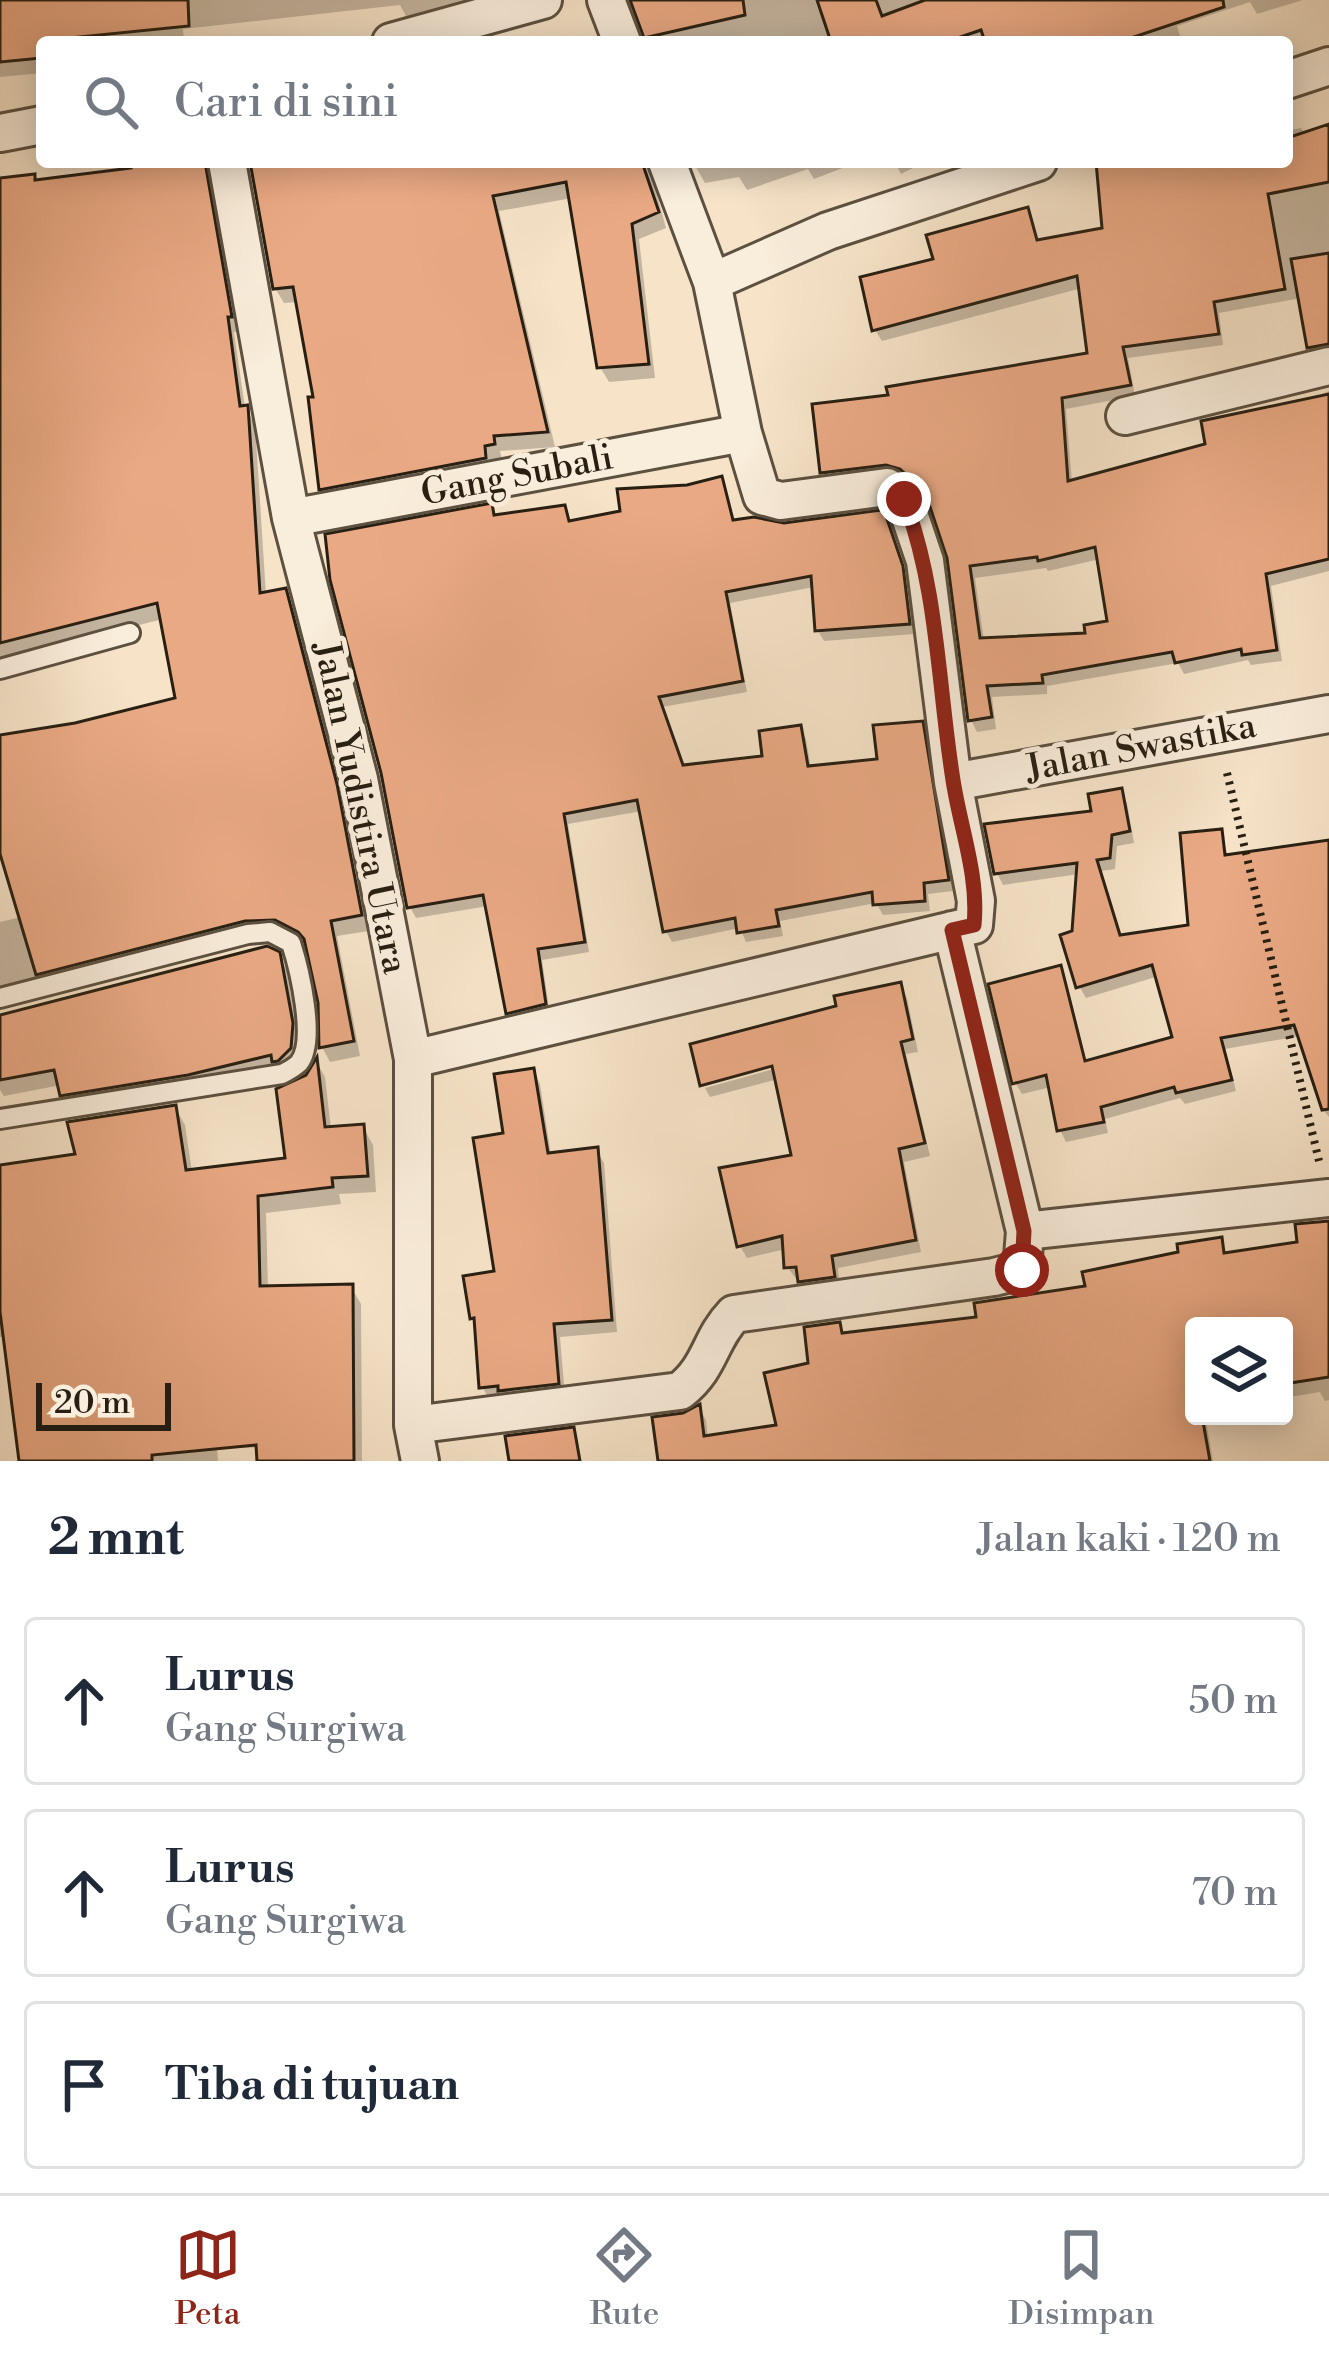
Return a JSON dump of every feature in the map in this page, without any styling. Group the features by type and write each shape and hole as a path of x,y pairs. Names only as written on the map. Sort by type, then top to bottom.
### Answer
{"street":[{"path":"414,36 543,0"},
{"path":"606,0 620,36"},
{"path":"1293,78 1329,67"},
{"path":"0,134 36,126"},
{"name":"Jalan Yudistira Utara","path":"228,168 291,518 359,778 413,1059 416,1443"},
{"path":"416,1443 680,1391 706,1365 718,1330 734,1314 1022,1270 1024,1231 963,928 976,901 953,782 925,561 904,499 887,487 781,501 762,496 742,433 712,282 669,168"},
{"path":"712,282 828,231 1020,168"},
{"path":"1125,416 1329,366"},
{"name":"Gang Subali","path":"291,518 742,433"},
{"name":"Jalan Swastika","path":"953,782 1329,714"},
{"path":"413,1059 963,928"},
{"path":"1024,1231 1328,1198"}],"lane":[{"path":"0,669 130,633"},
{"path":"0,998 270,932 291,943 302,976 306,1050 298,1065 282,1075 0,1119"}],"path":[{"path":"1218,736 1328,1198"}],"building":[{"path":"0,0 188,0 189,26 36,36 36,59 0,62"},
{"path":"630,0 743,0 745,15 643,36"},
{"path":"817,0 876,0 882,16 925,0 1223,0 1224,7 1137,36 983,36 981,30 964,36 829,36"},
{"path":"1329,124 1329,182 1268,194 1285,289 1214,302 1219,334 1123,347 1131,385 1062,398 1068,481 1205,444 1201,421 1329,394 1329,559 1266,574 1277,650 1242,655 1241,649 1175,663 1172,652 1042,675 1043,683 987,686 992,717 968,721 947,558 925,492 900,469 886,465 820,473 812,404 888,395 886,387 1087,353 1077,276 872,331 860,277 933,259 926,235 1028,207 1037,240 1102,228 1097,168 1293,168 1293,136","holes":["1095,547 1107,621 1084,625 1085,633 980,638 970,566 1037,557 1038,561"]},
{"path":"131,168 206,168 232,317 228,317 240,406 248,405 260,593 286,588 337,784 362,915 331,921 354,1041 319,1048 318,1003 304,939 275,920 245,921 36,975 0,854 0,735 75,723 175,698 157,603 0,643 0,178 35,174 35,180"},
{"path":"251,168 644,168 659,212 632,224 649,364 597,368 566,182 493,196 548,432 494,436 495,444 485,446 486,458 319,490 308,397 313,397 293,287 273,289"},
{"path":"1329,253 1329,344 1307,348 1291,259"},
{"path":"722,476 733,520 754,517 784,523 885,513 903,566 910,624 815,631 811,576 726,592 743,681 659,697 683,765 762,756 759,731 801,725 808,766 877,759 873,725 923,721 949,880 924,883 925,901 873,905 872,892 776,910 779,926 737,933 735,918 663,932 637,800 564,814 585,942 538,949 546,1004 506,1014 483,895 407,908 381,773 330,580 325,534 492,503 494,515 565,505 569,521 620,511 617,489 687,485"},
{"path":"1122,788 1130,831 1112,835 1110,858 1097,860 1120,935 1188,925 1180,833 1222,829 1225,855 1329,840 1329,1109 1322,1110 1294,1025 1221,1038 1232,1080 1176,1093 1174,1087 1101,1107 1104,1122 1057,1131 1046,1075 1012,1084 988,984 1061,965 1085,1061 1172,1037 1152,965 1076,988 1060,935 1072,931 1077,863 994,874 984,824 1091,811 1088,794"},
{"path":"267,946 280,952 293,1023 291,1048 278,1061 272,1062 271,1055 188,1075 60,1096 54,1070 0,1080 0,1015"},
{"path":"901,982 913,1039 901,1042 925,1143 899,1149 916,1240 832,1256 835,1277 798,1282 796,1267 784,1268 782,1236 737,1247 719,1168 791,1155 772,1066 700,1086 690,1044 836,1006 834,996"},
{"path":"317,1057 325,1127 364,1124 368,1176 332,1178 333,1187 258,1196 260,1286 353,1284 354,1461 257,1461 256,1445 152,1455 152,1461 19,1461 0,1312 0,1165 75,1154 67,1122 176,1105 186,1170 285,1158 276,1089 306,1075"},
{"path":"534,1068 548,1153 598,1147 612,1320 554,1324 559,1384 498,1391 498,1386 479,1388 474,1318 470,1319 463,1276 494,1271 473,1138 503,1133 494,1074"},
{"path":"1329,1221 1329,1377 1293,1383 1293,1317 1185,1317 1185,1425 1204,1425 1210,1461 658,1461 652,1417 683,1413 700,1404 704,1436 776,1425 764,1373 808,1363 804,1327 840,1322 842,1333 976,1317 974,1303 1085,1286 1082,1272 1178,1252 1177,1244 1222,1237 1224,1253 1297,1242 1295,1224"},
{"path":"574,1427 580,1461 509,1461 505,1436"}],"route":[{"path":"904,499 925,561 953,782 976,901 974,925 952,930 1024,1231 1022,1270"}]}
